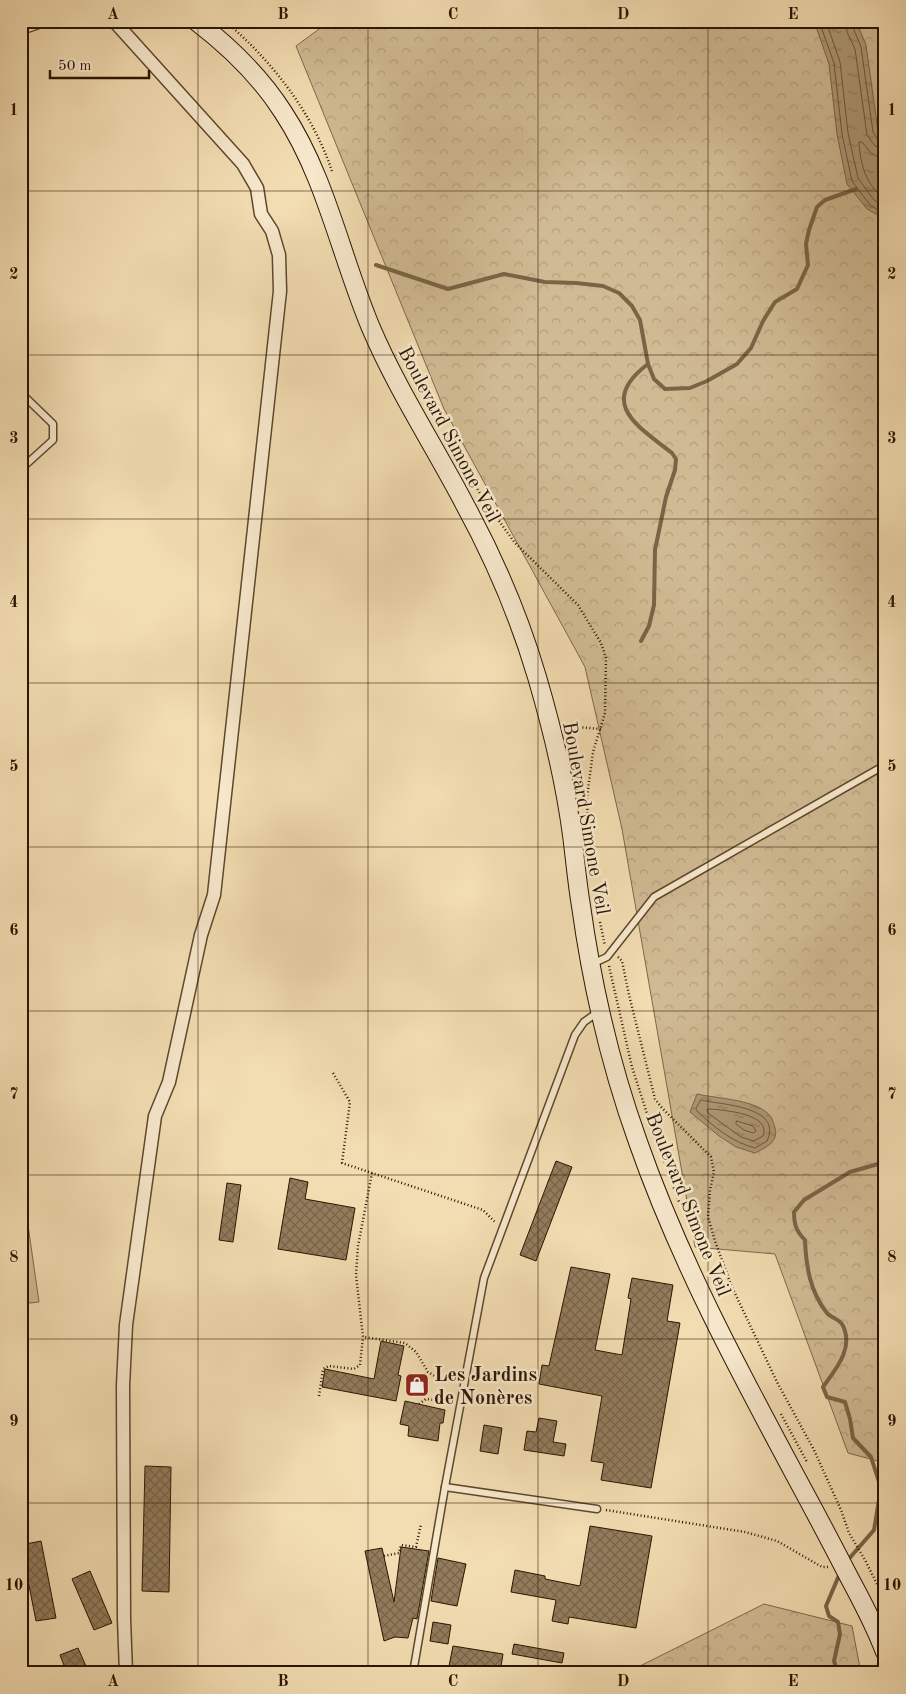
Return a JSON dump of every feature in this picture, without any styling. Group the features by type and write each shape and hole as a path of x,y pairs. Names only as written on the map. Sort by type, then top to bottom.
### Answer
{"main road":[{"name":"Boulevard Simone Veil","path":"196,21 237,56 258,78 284,112 317,178 357,294 394,380 465,504 490,552 512,604 550,724 572,831 580,905 590,964 617,1076 637,1140 685,1261 722,1338 877,1630 885,1652"}],"street":[{"path":"21,28 41,21"},
{"path":"114,21 243,164 257,188 261,214 272,231 279,255 280,290 214,895 201,934 169,1082 155,1116 126,1324 123,1395 126,1673"}],"lane":[{"path":"21,393 53,424 53,440 21,469"},
{"path":"590,964 607,957 654,897 885,765"},
{"path":"413,1673 460,1403 484,1278 575,1035 584,1022 600,1011"},
{"path":"445,1487 597,1509"}],"path":[{"path":"550,724 601,729"},
{"path":"607,957 615,955 622,961 655,1098 662,1108 711,1157 714,1172 710,1190 708,1217 731,1285 777,1382 814,1450 849,1533 885,1600"},
{"path":"333,1073 350,1102 342,1163 483,1210 495,1220 500,1236"},
{"path":"319,1396 323,1369 329,1366 354,1369 360,1364 363,1337 356,1275 358,1246 372,1173"},
{"path":"363,1337 405,1343 416,1352 428,1372 438,1378 464,1384"},
{"path":"419,1404 426,1399 460,1403"},
{"path":"597,1509 746,1532 777,1541 822,1567 841,1561"},
{"path":"384,1556 399,1553 401,1545 416,1547 421,1524"}],"green space":[{"path":"330,21 885,21 885,1463 848,1453 775,1254 695,1247 622,829 585,667 444,409 296,46"},
{"path":"21,1176 39,1302 21,1304"},
{"path":"764,1604 852,1626 861,1673 626,1673"}],"water":[{"path":"814,21 856,21 866,45 878,131 885,142 885,219 867,209 847,184 837,134 829,64"},
{"path":"697,1094 747,1103 765,1111 771,1117 775,1128 776,1133 773,1141 767,1147 755,1153 736,1147 719,1136 690,1112"}],"building":[{"path":"556,1161 572,1167 536,1261 520,1255"},
{"path":"290,1178 308,1182 305,1199 355,1208 346,1260 278,1249"},
{"path":"227,1183 241,1185 233,1242 219,1240"},
{"path":"571,1267 610,1274 595,1350 622,1355 631,1299 628,1298 632,1278 673,1285 667,1321 680,1323 651,1488 601,1480 604,1463 591,1461 602,1396 539,1384 542,1365 549,1366"},
{"path":"381,1341 404,1346 398,1375 401,1376 396,1401 322,1387 325,1369 374,1379"},
{"path":"405,1401 445,1410 443,1423 440,1423 438,1441 408,1436 409,1426 400,1424"},
{"path":"539,1418 557,1421 553,1442 566,1444 564,1456 524,1450 527,1431 536,1432"},
{"path":"484,1425 502,1428 498,1454 480,1451"},
{"path":"145,1466 171,1467 169,1592 142,1591"},
{"path":"590,1526 652,1536 636,1628 569,1617 568,1624 552,1621 556,1600 511,1592 515,1570 545,1576 545,1579 580,1586"},
{"path":"41,1541 56,1618 36,1621 21,1545"},
{"path":"401,1547 429,1551 417,1619 413,1618 408,1638 395,1637 384,1641 365,1551 382,1548 394,1602"},
{"path":"438,1558 466,1564 457,1606 431,1601"},
{"path":"90,1571 112,1623 94,1630 72,1579"},
{"path":"433,1622 451,1625 448,1644 430,1641"},
{"path":"514,1644 564,1653 562,1663 512,1654"},
{"path":"453,1646 503,1654 500,1673 459,1673 448,1671"},
{"path":"78,1648 89,1673 67,1673 60,1655"}],"waterway":[{"path":"376,265 448,289 504,274 545,282 603,286 619,293 632,306 640,320 648,364 654,379 665,389 690,388 737,364 751,348 763,321 775,302 797,289 808,265 806,244 817,207 825,200 856,189"},
{"path":"641,641 649,626 654,605 655,550 676,459 672,453 636,424 628,413 624,402 625,391 633,378 648,364"},
{"path":"847,1561 874,1530 881,1488 871,1457 853,1438 845,1402 827,1397 823,1387 842,1357 845,1349 845,1333 841,1322 830,1316 821,1305 813,1288 806,1259 805,1240 799,1234 796,1227 794,1212 804,1200 850,1172 885,1162"},
{"path":"838,1673 834,1661 840,1634 838,1622 829,1616 826,1606 840,1573"}],"place":[{"name":"Les Jardins de Nonères","path":"417,1385"}]}
